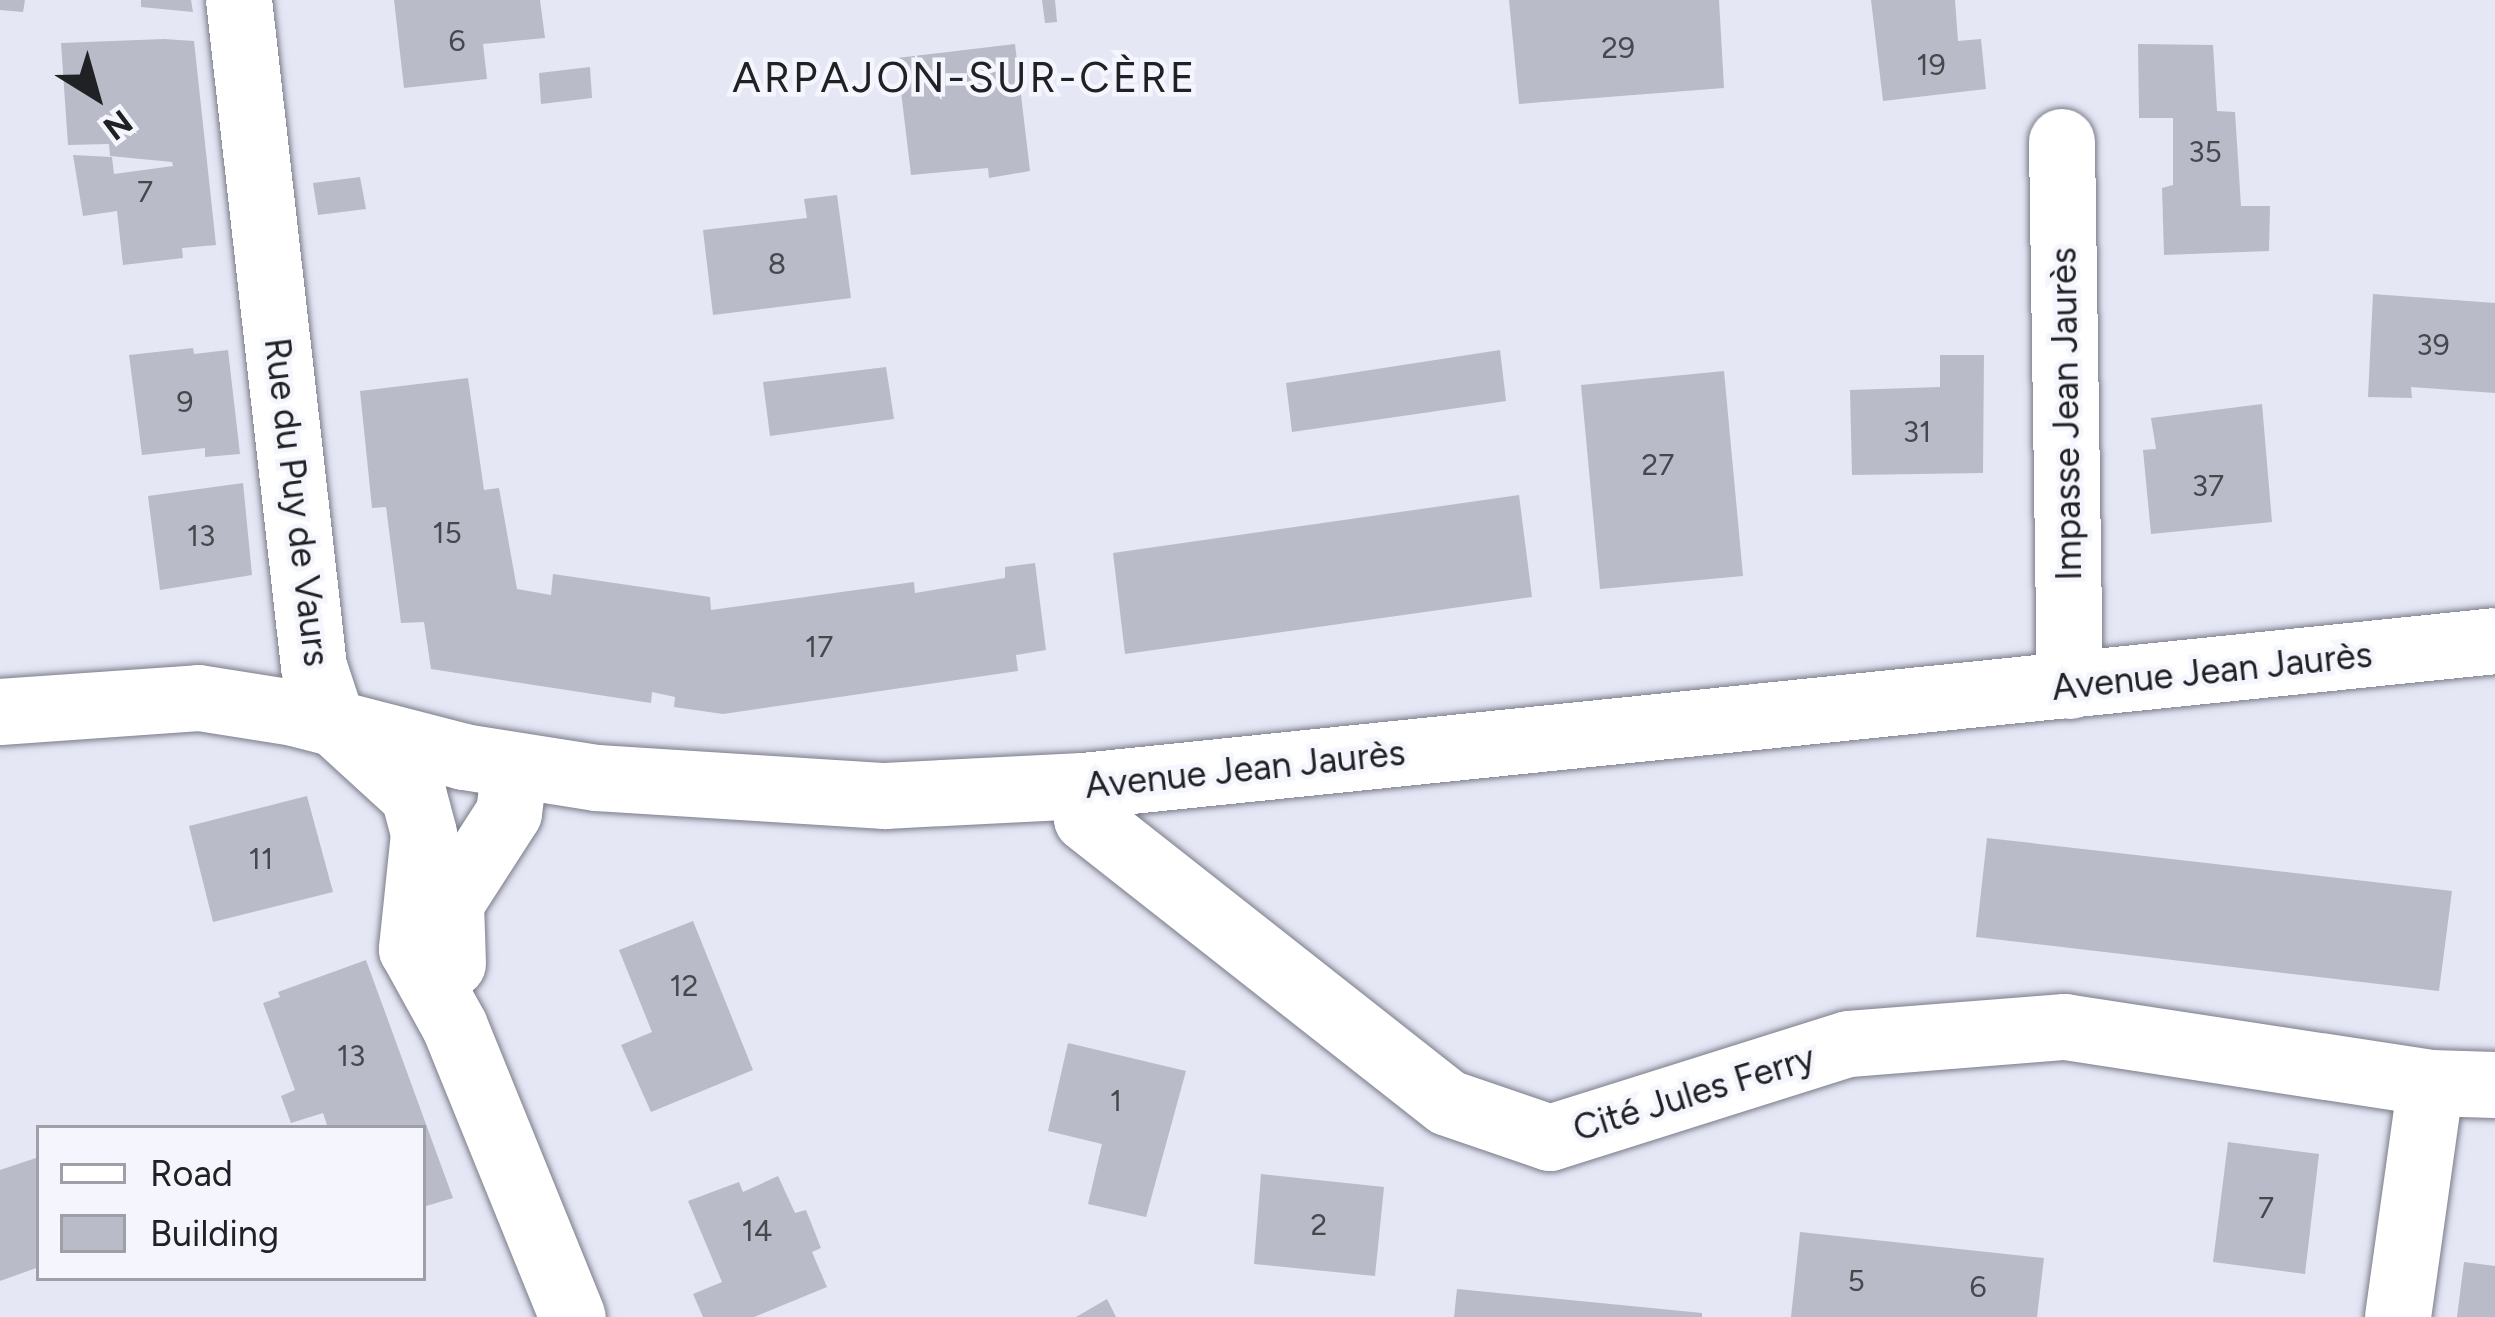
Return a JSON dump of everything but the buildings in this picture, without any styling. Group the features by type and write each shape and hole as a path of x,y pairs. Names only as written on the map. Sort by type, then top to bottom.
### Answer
{"street":[{"name":"Rue du Puy de Vaurs","path":"239,0 314,667 332,721 414,796 424,834 412,949 455,1027 573,1317"},
{"name":"Impasse Jean Jaurès","path":"2062,142 2070,686"},
{"name":"Avenue Jean Jaurès","path":"0,712 199,698 332,721 515,766 710,788 885,796 1083,786 2495,641"},
{"name":"Rue du Puy de Vaurs","path":"455,1027 451,903 509,813 515,766"},
{"name":"Cité Jules Ferry","path":"1083,786 1088,819 1448,1103 1550,1138 1849,1044 2065,1027 2463,1084 2398,1317"}],"district":[{"name":"ARPAJON-SUR-CÈRE","path":"965,78"}]}
